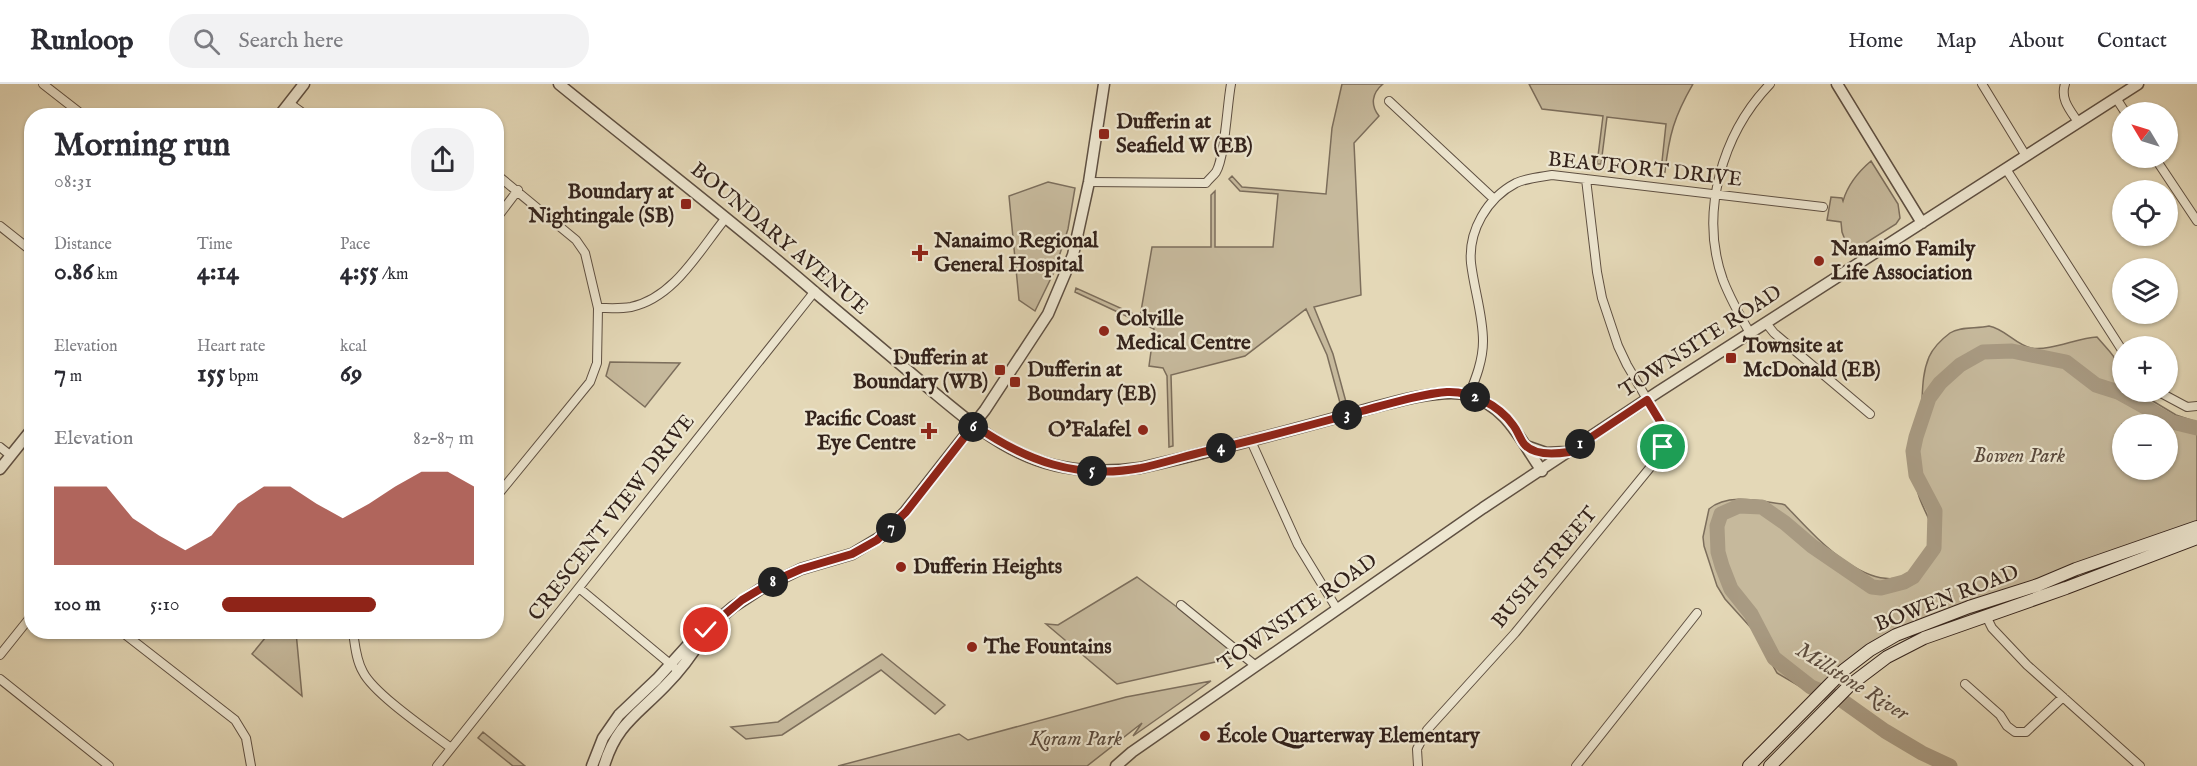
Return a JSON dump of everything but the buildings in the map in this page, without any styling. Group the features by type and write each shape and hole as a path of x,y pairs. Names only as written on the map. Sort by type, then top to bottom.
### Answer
{"main road":[{"name":"BOWEN ROAD","path":"1749,766 1860,657 1896,635 2197,527"},
{"name":"BOWEN ROAD","path":"1770,766 1863,673 1887,657 1924,638 2066,588 2197,538"}],"street":[{"path":"43,84 74,108"},
{"path":"285,108 304,84"},
{"name":"BOUNDARY AVENUE","path":"559,84 814,291 874,344 974,425 1028,457 1063,467 1094,471 1140,468 1436,393 1469,395"},
{"path":"592,766 598,748 610,726 628,705 674,668 706,630 742,600 772,582 801,569 852,554 877,540 906,512 974,425 1042,324 1073,255 1089,182 1104,84"},
{"path":"1089,182 1206,183 1216,173 1221,160 1231,84"},
{"path":"1750,333 1721,271 1715,242 1713,214 1715,195 1731,140 1753,103 1770,84"},
{"path":"1837,84 1922,223"},
{"path":"1982,84 2026,156"},
{"path":"2065,84 2064,99 2078,123"},
{"name":"TOWNSITE ROAD","path":"1116,766 1459,525 1750,333 2138,84"},
{"path":"2116,98 2119,102"},
{"path":"1389,101 1494,200"},
{"path":"289,103 296,108"},
{"path":"2162,168 2197,221"},
{"path":"2006,169 2113,336"},
{"name":"BEAUFORT DRIVE","path":"1469,395 1480,366 1483,340 1471,261 1472,246 1479,221 1494,200 1517,183 1552,175 1824,207"},
{"name":"BUSH STREET","path":"1418,766 1417,749 1427,730 1515,633 1658,460 1663,447 1662,427 1618,346 1602,298 1596,272 1586,179"},
{"path":"504,180 576,240 585,253 598,308 597,363 590,382 504,487"},
{"path":"504,208 518,190"},
{"path":"598,308 631,307 653,298 671,286 724,219"},
{"path":"0,226 24,245"},
{"name":"CRESCENT VIEW DRIVE","path":"437,766 814,291"},
{"path":"1767,323 1777,335 1870,414"},
{"path":"1469,395 1501,412 1514,426 1542,471"},
{"path":"2178,402 2187,407 2197,406"},
{"path":"0,469 24,439"},
{"path":"1251,441 1298,545 1337,609"},
{"path":"1526,446 1546,453 1569,452"},
{"path":"0,447 10,456"},
{"path":"579,588 674,668"},
{"path":"1180,605 1256,666"},
{"path":"1576,766 1697,613"},
{"path":"1986,616 1992,628 2004,642 2140,766"},
{"path":"0,655 24,625"},
{"path":"131,639 234,720 246,738 251,766"},
{"path":"354,639 358,663 364,675 377,690 452,748"},
{"path":"604,766 608,752 622,728 667,684 674,668"},
{"path":"0,678 109,766"},
{"path":"1965,684 2001,715 2007,726 2015,732 2026,732 2063,697"}],"green space":[{"path":"1342,84 1383,84 1376,91 1373,103 1379,116 1354,143 1361,295 1314,307 1333,354 1346,402 1340,403 1327,355 1306,309 1245,356 1171,375 1173,446 1169,447 1167,376 1163,368 1149,366 1154,329 1075,292 1076,288 1140,317 1152,247 1211,247 1211,195 1215,191 1215,247 1273,247 1278,194 1240,191 1229,179 1232,176 1242,187 1326,194 1332,128"},
{"path":"1529,84 1693,84 1673,126 1665,172 1661,171 1666,124 1607,117 1601,164 1597,164 1603,116 1542,109"},
{"path":"1871,161 1898,204 1900,218 1896,224 1850,253 1842,232 1841,222 1827,220 1831,197 1842,198 1843,201 1854,179"},
{"path":"1048,182 1075,188 1068,229 1054,272 1035,311 1019,300 1009,196"},
{"name":"Bowen Park","path":"1989,326 2031,348 2047,348 2097,337 2112,354 2112,402 2155,402 2174,414 2112,414 2112,480 2178,480 2178,416 2197,422 2197,523 1912,630 1833,678 1818,697 1777,673 1753,630 1725,599 1717,586 1703,537 1709,509 1725,501 1734,500 1782,504 1826,546 1860,570 1878,577 1896,578 1913,572 1923,565 1933,552 1934,541 1932,526 1918,493 1915,474 1923,379 1926,364 1935,347 1950,333 1959,329"},
{"path":"610,362 680,363 645,407 606,376"},
{"path":"1137,577 1242,656 1117,684 1046,624 1058,625"},
{"path":"264,639 297,639 302,696 252,654"},
{"path":"882,654 945,705 935,714 881,670 782,735 746,739 731,727 778,722"},
{"name":"Koram Park","path":"1211,681 1133,736 1142,723 1087,766 838,766 959,734 968,740 1126,697"},
{"path":"483,732 525,766 513,766 478,738"}],"waterway":[{"name":"Millstone River","path":"1950,766 1922,753 1885,731 1840,699 1811,687 1774,658 1751,614 1731,589 1722,566 1718,552 1717,526 1721,514 1739,506 1762,507 1812,546 1872,587 1881,588 1904,582 1913,577 1934,548 1935,511 1916,475 1913,451 1916,437 1929,398 1940,383 1960,365 1983,352 2012,351 2066,362 2096,385 2118,392 2172,422 2197,428"}],"place":[{"name":"Dufferin at Seafield W (EB)","path":"1104,134"},
{"name":"Boundary at Nightingale (SB)","path":"686,204"},
{"name":"Nanaimo Regional General Hospital","path":"920,253"},
{"name":"Nanaimo Family Life Association","path":"1819,261"},
{"name":"Colville Medical Centre","path":"1104,331"},
{"name":"Townsite at McDonald (EB)","path":"1731,358"},
{"name":"Dufferin at Boundary (WB)","path":"1000,370"},
{"name":"Dufferin at Boundary (EB)","path":"1015,382"},
{"name":"O'Falafel","path":"1143,430"},
{"name":"Pacific Coast Eye Centre","path":"929,431"},
{"name":"Dufferin Heights","path":"901,567"},
{"name":"The Fountains","path":"972,647"},
{"name":"École Quarterway Elementary","path":"1205,736"}],"route":[{"path":"706,630 742,600 772,582 801,569 852,554 877,540 906,512 974,425 1007,446 1039,461 1083,471 1108,471 1163,463 1436,393 1449,392 1469,395 1496,408 1514,426 1526,446 1536,451 1556,454 1569,452 1647,400 1661,423 1663,447"}]}
